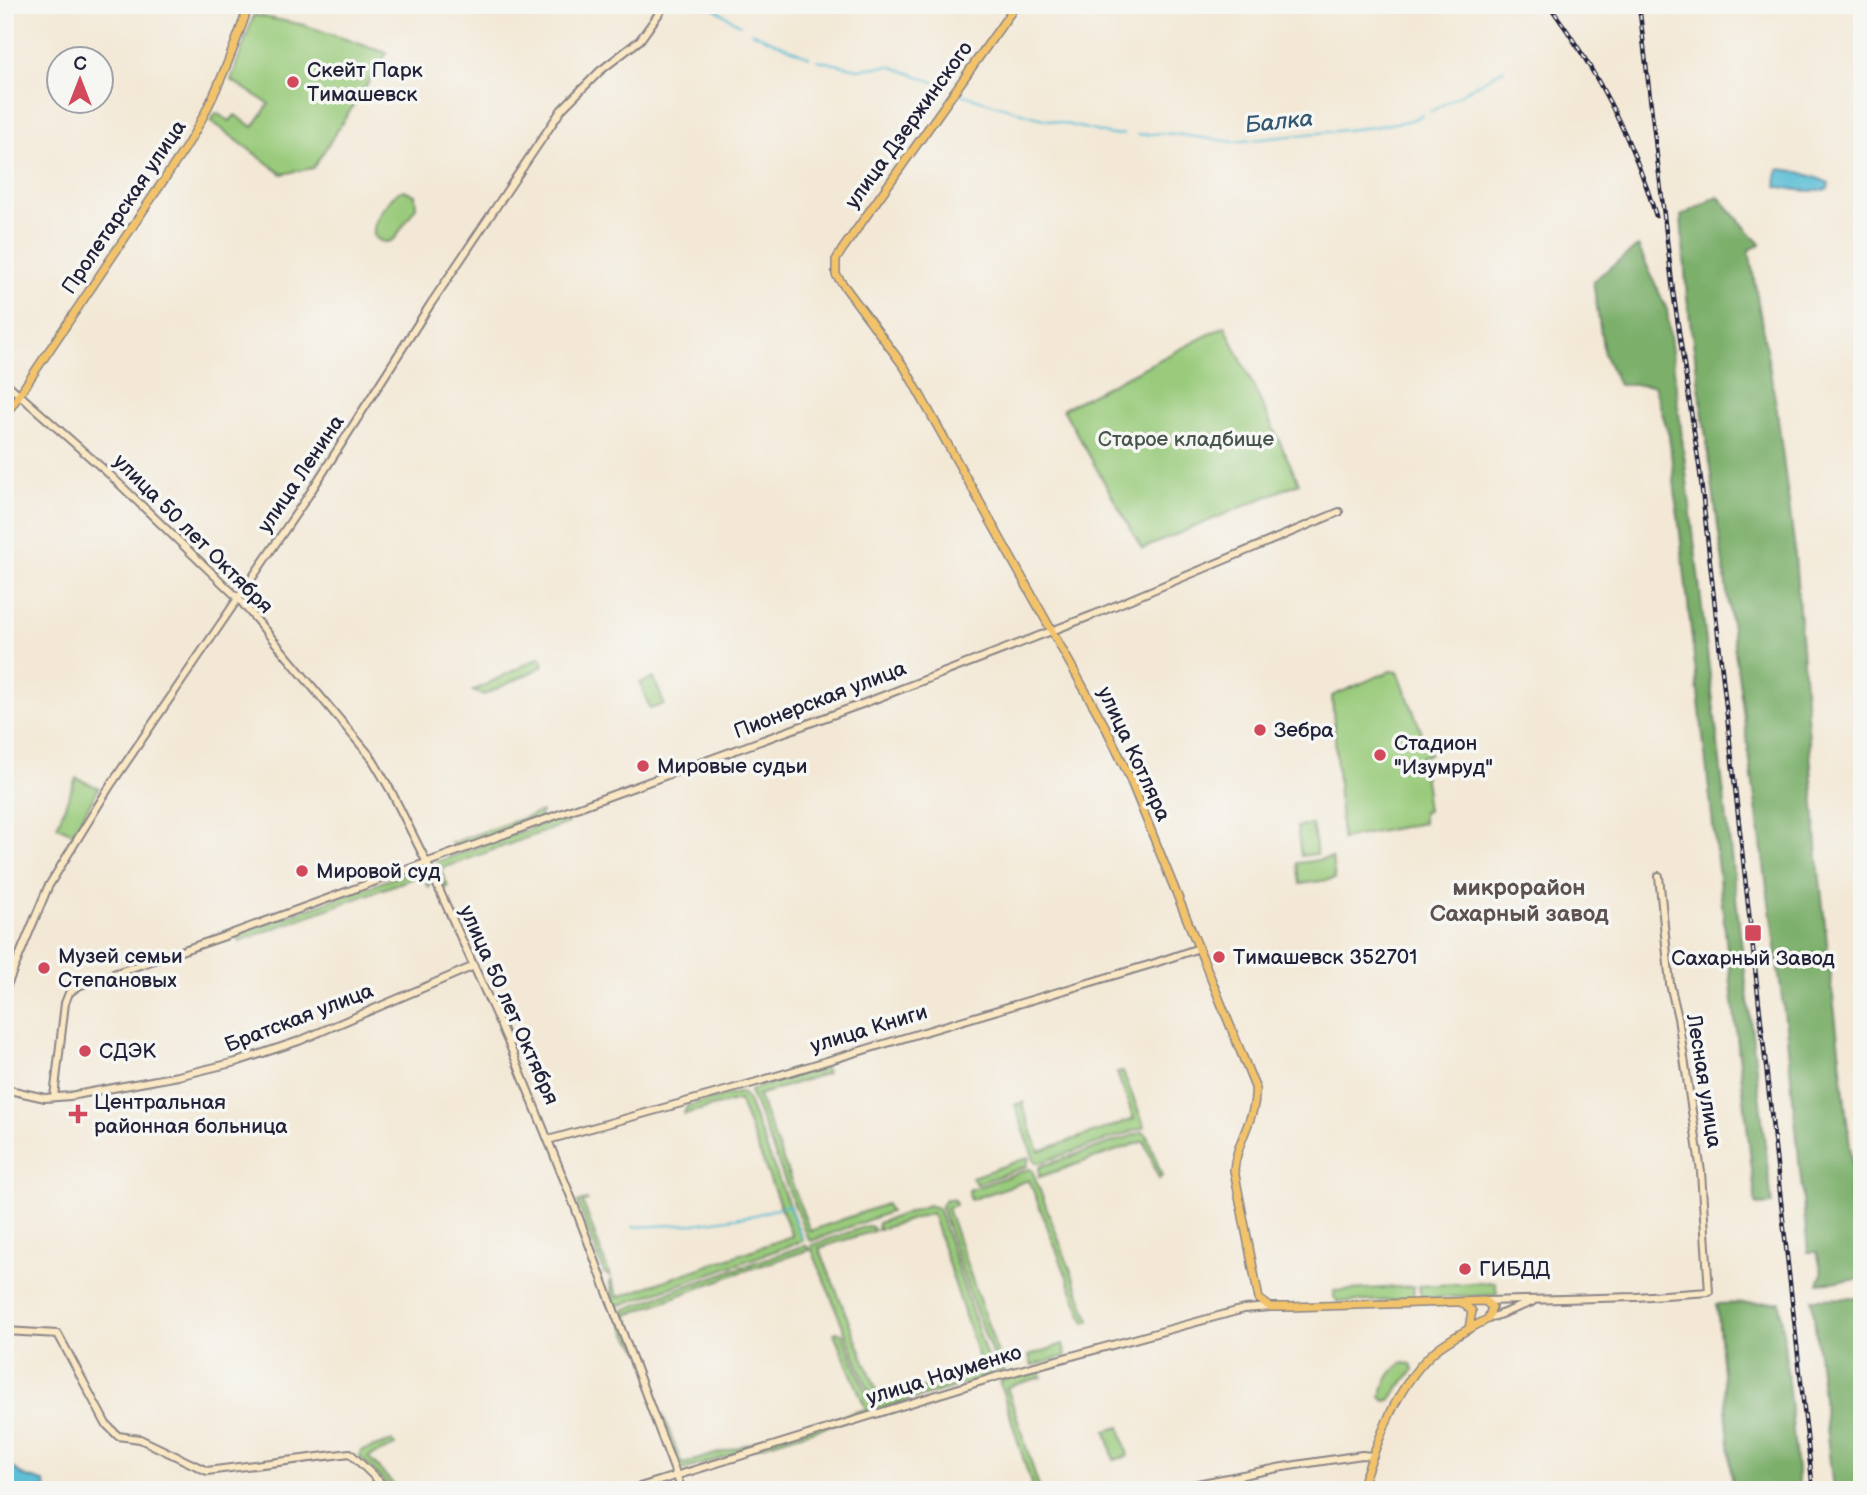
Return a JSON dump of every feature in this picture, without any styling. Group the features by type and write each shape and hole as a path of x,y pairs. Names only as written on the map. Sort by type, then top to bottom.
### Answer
{"main road":[{"name":"Пролетарская улица","path":"5,415 204,118 249,5"},
{"name":"улица Ленина","path":"5,990 54,876 110,786 239,599 562,109 600,71 640,40 665,5"},
{"name":"улица Дзержинского","path":"835,267 842,250 1016,5"},
{"name":"улица Котляра","path":"835,267 839,283 905,368 1106,728 1128,774 1255,1087 1256,1101 1235,1154 1234,1170 1259,1299 1270,1307"},
{"name":"улица 50 лет Октября","path":"5,382 108,474 239,599 371,757 427,863 548,1140 682,1490"},
{"name":"Пионерская улица","path":"54,1097 65,1003 71,990 78,986 221,938 626,791 1052,631 1339,512"},
{"name":"Лесная улица","path":"1536,1300 1709,1292 1701,1172 1678,1018 1670,984 1658,876"},
{"name":"улица Книги","path":"548,1140 755,1082 1199,948"},
{"name":"Братская улица","path":"5,1089 54,1097 178,1076 236,1062 299,1041 474,966"},
{"path":"1472,1307 1485,1301 1536,1300"},
{"path":"1360,1490 1391,1411 1415,1373 1435,1351 1488,1319 1536,1300"},
{"path":"1485,1301 1492,1307 1488,1319"},
{"name":"улица Науменко","path":"630,1490 995,1377 1244,1309 1460,1302 1472,1307"},
{"path":"1472,1307 1480,1317 1488,1319"},
{"path":"1469,1329 1472,1307"},
{"path":"5,1331 58,1334 106,1424 115,1434 140,1439 207,1471 350,1453 388,1490"},
{"path":"1167,1490 1283,1467 1362,1455 1373,1456"}],"green space":[{"path":"254,15 304,25 387,53 313,168 282,174 211,121 216,113 230,121 235,115 253,127 269,104 231,80"},
{"path":"404,190 415,195 416,207 395,238 387,242 379,240 374,236 374,230 379,216 393,196"},
{"path":"1718,196 1760,244 1749,250 1777,411 1794,543 1819,871 1862,1254 1862,1279 1818,1283 1822,1274 1817,1252 1808,1252 1786,1027 1687,298 1681,216"},
{"path":"1638,246 1667,310 1772,1204 1756,1205 1669,436 1654,385 1619,385 1604,354 1593,281"},
{"name":"Старое кладбище","path":"1225,326 1299,483 1142,549 1063,409"},
{"path":"540,657 542,667 484,695 473,691"},
{"name":"Стадион \"Изумруд\"","path":"1390,671 1398,672 1430,754 1421,757 1427,811 1423,812 1423,823 1342,839 1332,696"},
{"path":"654,678 664,704 650,709 640,683"},
{"path":"76,778 99,788 73,833 57,826"},
{"path":"541,812 540,819 457,848 451,843"},
{"path":"565,816 568,823 440,869 448,887 442,889 432,869 436,862"},
{"path":"1312,824 1317,854 1301,856 1297,827"},
{"path":"1332,858 1335,879 1300,884 1297,863"},
{"path":"424,868 430,882 429,887 419,876 239,941 238,934"},
{"path":"825,1067 827,1073 758,1095 810,1231 886,1204 890,1212 811,1241 807,1237 750,1091"},
{"path":"1123,1072 1143,1128 1039,1163 1035,1162 1015,1105 1024,1102 1023,1107 1039,1151 1134,1119 1117,1073"},
{"path":"741,1092 747,1099 803,1241 618,1306 615,1304 611,1280 618,1297 792,1236 739,1100 684,1114 687,1106"},
{"path":"1143,1132 1147,1135 1162,1176 1159,1179 1144,1141 1039,1177 1039,1167"},
{"path":"1029,1157 1027,1166 976,1184 972,1177"},
{"path":"1032,1170 1090,1321 1085,1323 1029,1180 970,1200 969,1190"},
{"path":"946,1199 954,1200 956,1205 947,1208 1002,1365 1003,1371 1000,1374 994,1365 969,1294 941,1206"},
{"path":"588,1200 583,1203 610,1276 604,1273 578,1204"},
{"path":"928,1205 938,1208 993,1376 876,1409 811,1247 867,1226 874,1231 819,1248 881,1401 983,1371 932,1213 877,1230 878,1223"},
{"path":"807,1246 809,1250 738,1273 627,1315 640,1350 627,1334 621,1318 624,1310"},
{"path":"1495,1282 1497,1293 1494,1295 1426,1298 1422,1297 1418,1286"},
{"path":"1414,1286 1413,1297 1407,1300 1338,1302 1334,1297 1334,1291"},
{"path":"1862,1298 1862,1430 1859,1469 1862,1470 1862,1490 1833,1490 1812,1299"},
{"path":"1780,1302 1799,1490 1733,1490 1717,1304"},
{"path":"834,1333 843,1335 871,1405 870,1413 683,1470 679,1467 661,1420 663,1416 682,1464 866,1409"},
{"path":"1063,1344 1066,1356 1032,1366 1029,1356"},
{"path":"1402,1363 1411,1364 1413,1370 1390,1400 1385,1401 1381,1397 1386,1382"},
{"path":"1040,1369 1042,1377 1007,1387 1040,1490 1033,1490 1000,1383 1002,1380"},
{"path":"1120,1427 1128,1456 1114,1460 1106,1431"},
{"path":"393,1441 395,1446 368,1457 397,1488 392,1490 359,1456 361,1451"}],"water":[{"path":"1778,169 1817,178 1829,183 1828,189 1802,191 1777,186"},
{"path":"5,1461 24,1476 44,1482 47,1490 5,1490"}],"waterway":[{"name":"Балка","path":"709,5 740,25"},
{"name":"Балка","path":"751,32 809,57"},
{"name":"Балка","path":"817,60 858,69 890,66 945,86"},
{"name":"Балка","path":"1430,112 1504,69"},
{"name":"Балка","path":"961,94 1032,116 1112,135 1123,134"},
{"name":"Балка","path":"1137,135 1166,133 1234,142 1373,127 1412,120 1422,115"},
{"path":"633,1227 694,1224 755,1215 788,1205 802,1239"}],"railway":[{"path":"1549,5 1612,106 1636,160 1656,216"},
{"path":"1639,5 1673,291 1700,472 1813,1490"}],"place":[{"name":"Скейт Парк Тимашевск","path":"293,82"},
{"name":"Зебра","path":"1260,730"},
{"name":"Стадион \"Изумруд\"","path":"1380,755"},
{"name":"Мировые судьи","path":"643,766"},
{"name":"Мировой суд","path":"302,871"},
{"name":"Сахарный Завод","path":"1753,933"},
{"name":"Тимашевск 352701","path":"1219,957"},
{"name":"Музей семьи Степановых","path":"44,968"},
{"name":"СДЭК","path":"85,1051"},
{"name":"Центральная районная больница","path":"78,1114"},
{"name":"ГИБДД","path":"1465,1269"}],"district":[{"name":"микрорайон Сахарный завод","path":"1519,901"}]}
